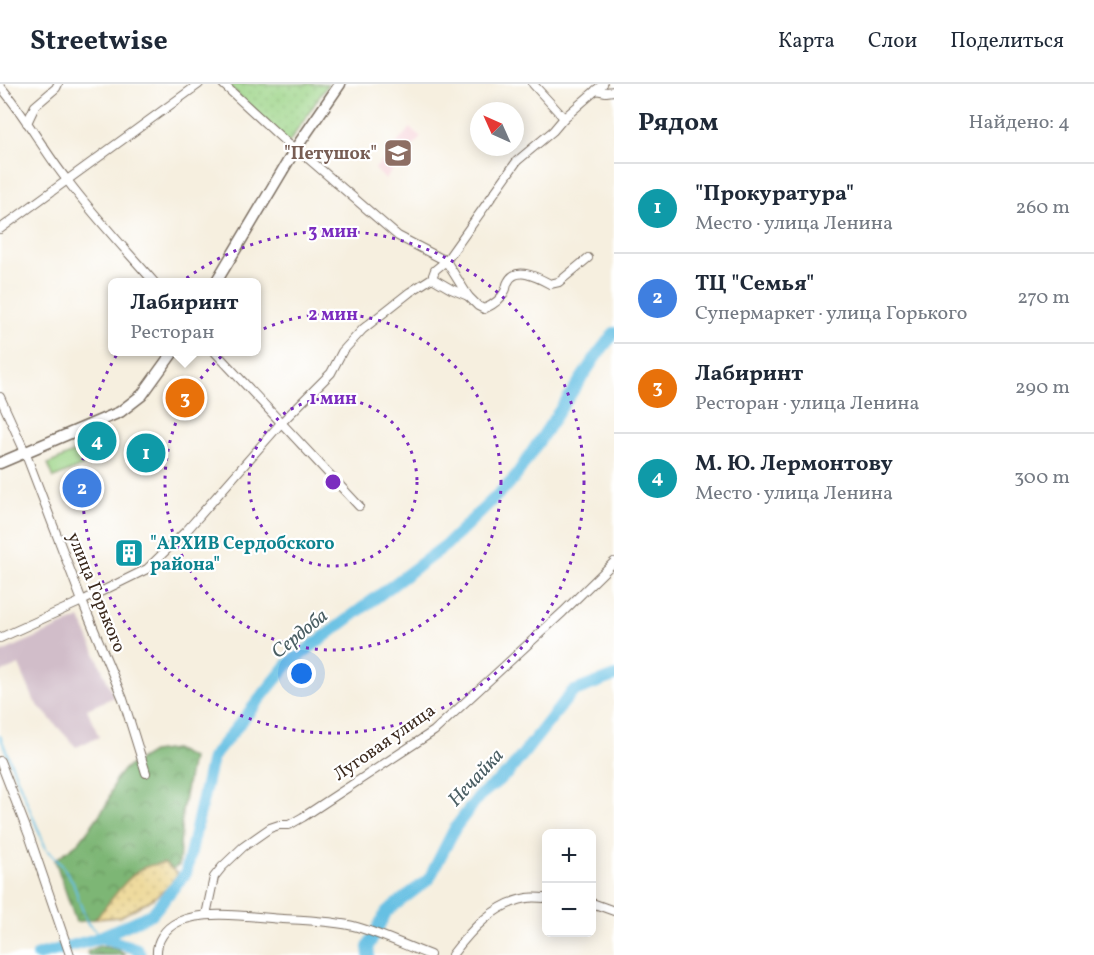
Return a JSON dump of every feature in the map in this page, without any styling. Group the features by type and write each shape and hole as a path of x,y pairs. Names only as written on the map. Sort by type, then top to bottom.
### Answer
{"main road":[{"path":"218,278 296,148 340,84"},
{"path":"0,463 120,412 142,395 169,356"}],"street":[{"path":"27,123 35,106 58,84"},
{"path":"0,229 199,84"},
{"path":"223,84 288,144 296,148 398,236 446,261 468,296 484,309 495,304 505,292 508,280 514,276 522,274 537,277 550,284 559,282 588,258"},
{"path":"533,84 564,118"},
{"path":"0,86 67,181 151,278"},
{"path":"0,638 147,569 188,529 281,423 331,373 342,352 363,329 410,292 432,278 435,270 446,261 517,161 553,131 599,87 606,92 614,91"},
{"path":"432,278 468,296"},
{"path":"220,356 359,506"},
{"name":"улица Горького","path":"0,397 25,452 82,601 123,699 146,773"},
{"name":"Луговая улица","path":"206,915 214,877 243,847 270,828 289,825 303,817 434,731 614,562"},
{"path":"0,760 30,838 70,955"},
{"path":"452,955 468,934 493,912 528,898 542,898"},
{"path":"596,904 614,911"},
{"path":"157,955 156,950 160,939 170,927 179,921 206,915 313,921 355,926 430,955"}],"shaded area":[{"name":"\"Петушок\"","path":"410,128 421,137 385,179 375,169"},
{"path":"80,618 114,697 87,709 99,737 76,747 35,702 19,665 0,673 0,653"}],"green space":[{"path":"227,84 328,84 288,144"},
{"path":"93,444 99,458 54,478 48,464"},
{"path":"174,749 192,758 182,812 179,865 173,869 164,863 146,867 126,882 95,919 76,922 55,860 79,842 92,825 107,804 115,780 124,769 152,752"},
{"path":"99,946 117,949 125,955 88,955 87,952"}],"sand":[{"path":"164,863 178,874 167,888 120,917 95,919 137,872 147,866"}],"waterway":[{"name":"Сердоба","path":"38,955 93,940 152,914 186,873 212,758 288,664 446,545 513,480 614,333"},
{"name":"Нечайка","path":"369,955 368,947 386,912 429,879 455,828 479,796 509,772 572,692 614,676"},
{"path":"0,736 46,849 61,864 73,882 88,924 102,936"},
{"name":"Нечайка","path":"100,937 137,949 140,955"}],"place":[{"name":"\"Петушок\"","path":"398,153"},
{"name":"Лабиринт","path":"185,398"},
{"name":"М. Ю. Лермонтову","path":"97,441"},
{"name":"\"Прокуратура\"","path":"146,453"},
{"name":"ТЦ \"Семья\"","path":"82,488"},
{"name":"\"АРХИВ Сердобского района\"","path":"129,553"}]}
